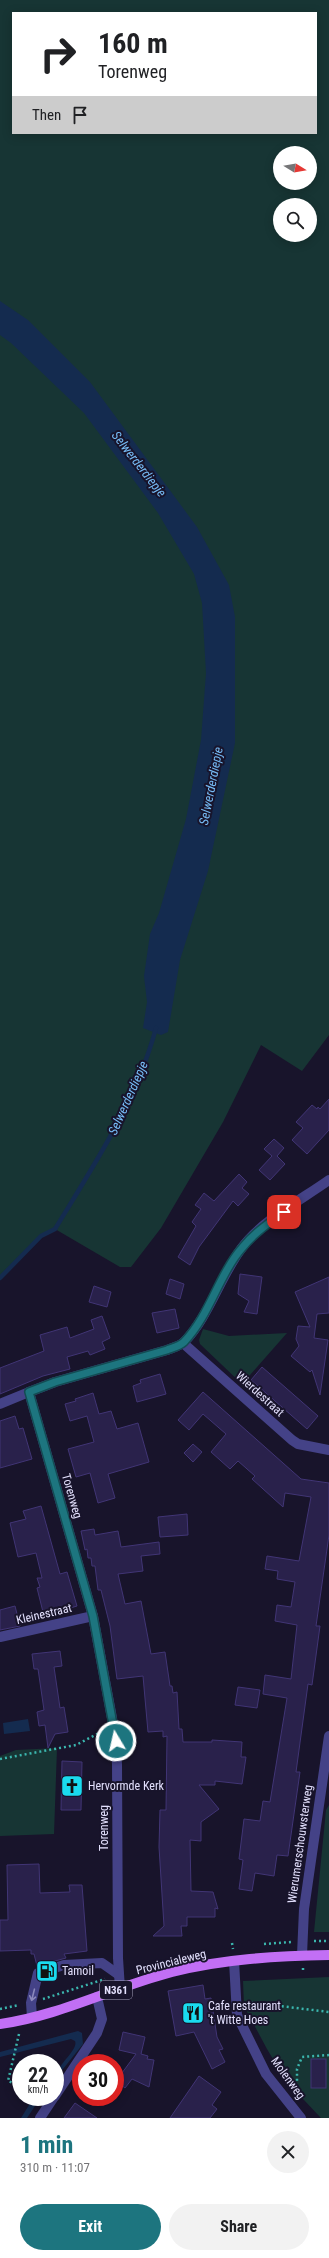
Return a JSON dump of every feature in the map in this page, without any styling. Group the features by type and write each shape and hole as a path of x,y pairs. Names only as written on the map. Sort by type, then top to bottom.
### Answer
{"main road":[{"name":"Provincialeweg","path":"0,2024 32,2017 171,1972 234,1961 302,1955 329,1955"}],"street":[{"path":"0,1404 55,1382 167,1350 183,1343 204,1313 220,1281 241,1248 262,1228 329,1180"},
{"name":"Wierdestraat","path":"183,1343 292,1440 298,1444 329,1450"},
{"name":"Torenweg","path":"29,1392 93,1616 114,1729 117,1764 116,1876 120,1989"},
{"name":"Kleinestraat","path":"0,1637 93,1616"},
{"name":"Wierumerschouwsterweg","path":"302,1955 304,1909 329,1736"},
{"name":"Molenweg","path":"234,1961 237,2015 266,2074 301,2118"},
{"path":"32,2017 31,2003 38,1973 64,1965 102,1963 119,1975"},
{"path":"64,2082 97,2033 102,2019 97,1997"},
{"path":"40,2118 48,2106"}],"path":[{"path":"0,1759 76,1745 96,1733 114,1729"},
{"path":"232,1943 232,1948"},
{"path":"303,1968 303,1973"},
{"name":"Provincialeweg","path":"0,2010 31,2003 119,1975"},
{"path":"236,2001 329,2012"},
{"path":"15,2054 19,2034"},
{"path":"282,2095 297,2083 297,2069 302,2057 329,2055"},
{"path":"12,2066 8,2081 12,2083"}],"green space":[{"path":"0,0 329,0 329,1035 302,1071 261,1045 223,1122 161,1228 131,1267 120,1267 55,1229 41,1236 0,1280"},
{"path":"203,1329 229,1336 287,1333 242,1384 200,1344 199,1340"},
{"path":"57,1748 54,1834 0,1836 0,1756 16,1750"},
{"path":"329,1805 329,1932 314,1932 326,1810"},
{"path":"329,1977 329,2118 321,2118 286,2081 267,2049 244,2006 243,1981"}],"water":[{"path":"0,301 28,320 90,382 197,527 229,585 235,617 235,743 208,871 180,960 168,1032 161,1035 143,1028 147,1002 144,976 150,934 159,913 186,819 201,740 206,673 202,603 194,574 158,513 84,413 11,343 0,335"},
{"path":"28,1719 30,1731 4,1734 3,1723"},
{"path":"78,2031 82,2033 83,2044 75,2054 72,2054 72,2058 64,2068 64,2062 74,2049 75,2045 75,2041 71,2039 0,2057 0,2052"},
{"path":"28,2106 35,2106 27,2118 21,2118"}],"building":[{"path":"329,1099 329,1130 307,1154 292,1140 303,1128 296,1122 312,1105 317,1109 318,1107 320,1109"},
{"path":"274,1139 284,1148 277,1156 285,1164 270,1180 259,1170 272,1156 264,1149"},
{"path":"239,1174 247,1182 242,1188 249,1194 238,1206 233,1201 199,1247 190,1265 178,1257 196,1226 192,1222 201,1209 195,1205 204,1193 214,1201"},
{"path":"240,1274 262,1277 257,1314 244,1312 249,1301 238,1294"},
{"path":"329,1277 329,1313 317,1314 314,1338 328,1340 320,1395 312,1370 310,1372 291,1356 299,1346 296,1339 298,1326 310,1327 295,1292"},
{"path":"170,1279 184,1284 180,1299 166,1294"},
{"path":"94,1286 111,1292 107,1307 89,1302"},
{"path":"175,1309 179,1328 157,1333 152,1313"},
{"path":"102,1316 110,1338 102,1342 105,1349 90,1355 88,1351 67,1357 70,1369 43,1376 0,1394 0,1368 44,1351 40,1335 67,1327 70,1338 94,1329 91,1320"},
{"path":"262,1367 318,1416 307,1429 251,1380"},
{"path":"160,1374 166,1394 137,1402 133,1386 141,1383 140,1380"},
{"path":"203,1392 301,1479 329,1483 329,1535 316,1626 320,1626 312,1685 308,1684 296,1772 300,1772 288,1856 277,1855 274,1876 255,1873 252,1891 239,1889 243,1860 239,1859 244,1819 260,1821 263,1801 270,1802 287,1698 263,1694 265,1675 291,1679 297,1625 275,1621 277,1605 291,1607 295,1582 277,1579 278,1571 265,1569 267,1556 299,1561 311,1497 285,1493 283,1507 252,1479 255,1476 238,1461 230,1469 211,1452 226,1434 203,1414 189,1430 178,1420"},
{"path":"93,1393 99,1414 111,1411 117,1429 138,1423 149,1462 108,1474 115,1498 98,1503 90,1473 76,1477 68,1449 94,1442 87,1416 70,1421 65,1404 76,1401 75,1399"},
{"path":"15,1416 19,1429 23,1428 32,1459 0,1468 0,1421"},
{"path":"193,1444 202,1452 193,1462 184,1453"},
{"path":"41,1506 60,1574 67,1572 77,1606 44,1616 37,1588 40,1587 37,1578 42,1578 36,1553 18,1557 10,1523 26,1519 23,1511"},
{"path":"187,1514 188,1535 160,1537 158,1517"},
{"path":"94,1529 95,1535 118,1531 121,1547 159,1542 160,1554 141,1556 143,1571 118,1574 125,1604 141,1601 151,1654 165,1652 170,1686 172,1686 173,1693 177,1692 179,1729 182,1729 183,1742 212,1742 212,1740 242,1742 241,1757 246,1757 242,1784 215,1781 215,1785 199,1785 219,1809 201,1822 201,1841 190,1840 191,1891 213,1892 218,1909 215,1908 215,1917 187,1917 187,1926 181,1926 182,1936 153,1936 164,1926 159,1847 160,1810 166,1810 167,1736 163,1737 163,1731 148,1732 143,1676 117,1679 110,1626 101,1590 98,1590 95,1566 92,1566 91,1558 88,1558 87,1549 85,1550 81,1531"},
{"path":"15,1606 20,1626 0,1630 0,1610"},
{"path":"60,1651 62,1666 54,1667 60,1708 64,1707 68,1732 55,1734 48,1748 45,1725 39,1726 37,1712 44,1710 38,1669 34,1669 32,1654"},
{"path":"238,1687 260,1690 257,1708 235,1705"},
{"name":"Hervormde Kerk","path":"62,1761 82,1762 81,1810 61,1810"},
{"path":"39,1864 40,1893 70,1892 69,1885 82,1885 87,1951 64,1954 66,1958 37,1966 34,1954 31,1954 31,1950 0,1951 0,1920 8,1920 7,1865"},
{"name":"Cafe restaurant 't Witte Hoes","path":"203,1985 205,1999 211,1998 217,2037 223,2049 219,2050 225,2062 212,2069 194,2032 176,2036 168,1991"},
{"path":"123,2032 145,2037 141,2054 148,2056 147,2059 154,2060 149,2087 132,2079 125,2088 124,2087 124,2070 136,2054 119,2050"},
{"path":"311,2059 326,2059 326,2088 311,2088"},
{"path":"199,2076 221,2092 212,2105 217,2109 210,2118 170,2118"},
{"path":"73,2106 79,2106 97,2118 64,2118"}],"waterway":[{"name":"Selwerderdiepje","path":"0,1278 41,1236 55,1229 99,1157 126,1107 148,1055 156,1028"}],"place":[{"name":"Hervormde Kerk","path":"72,1786"},
{"name":"Tamoil","path":"47,1971"},
{"name":"Cafe restaurant 't Witte Hoes","path":"193,2013"}],"route":[{"path":"116,1741 93,1616 29,1392 55,1382 167,1350 183,1343 204,1313 220,1281 241,1248 262,1228 284,1212"}]}
